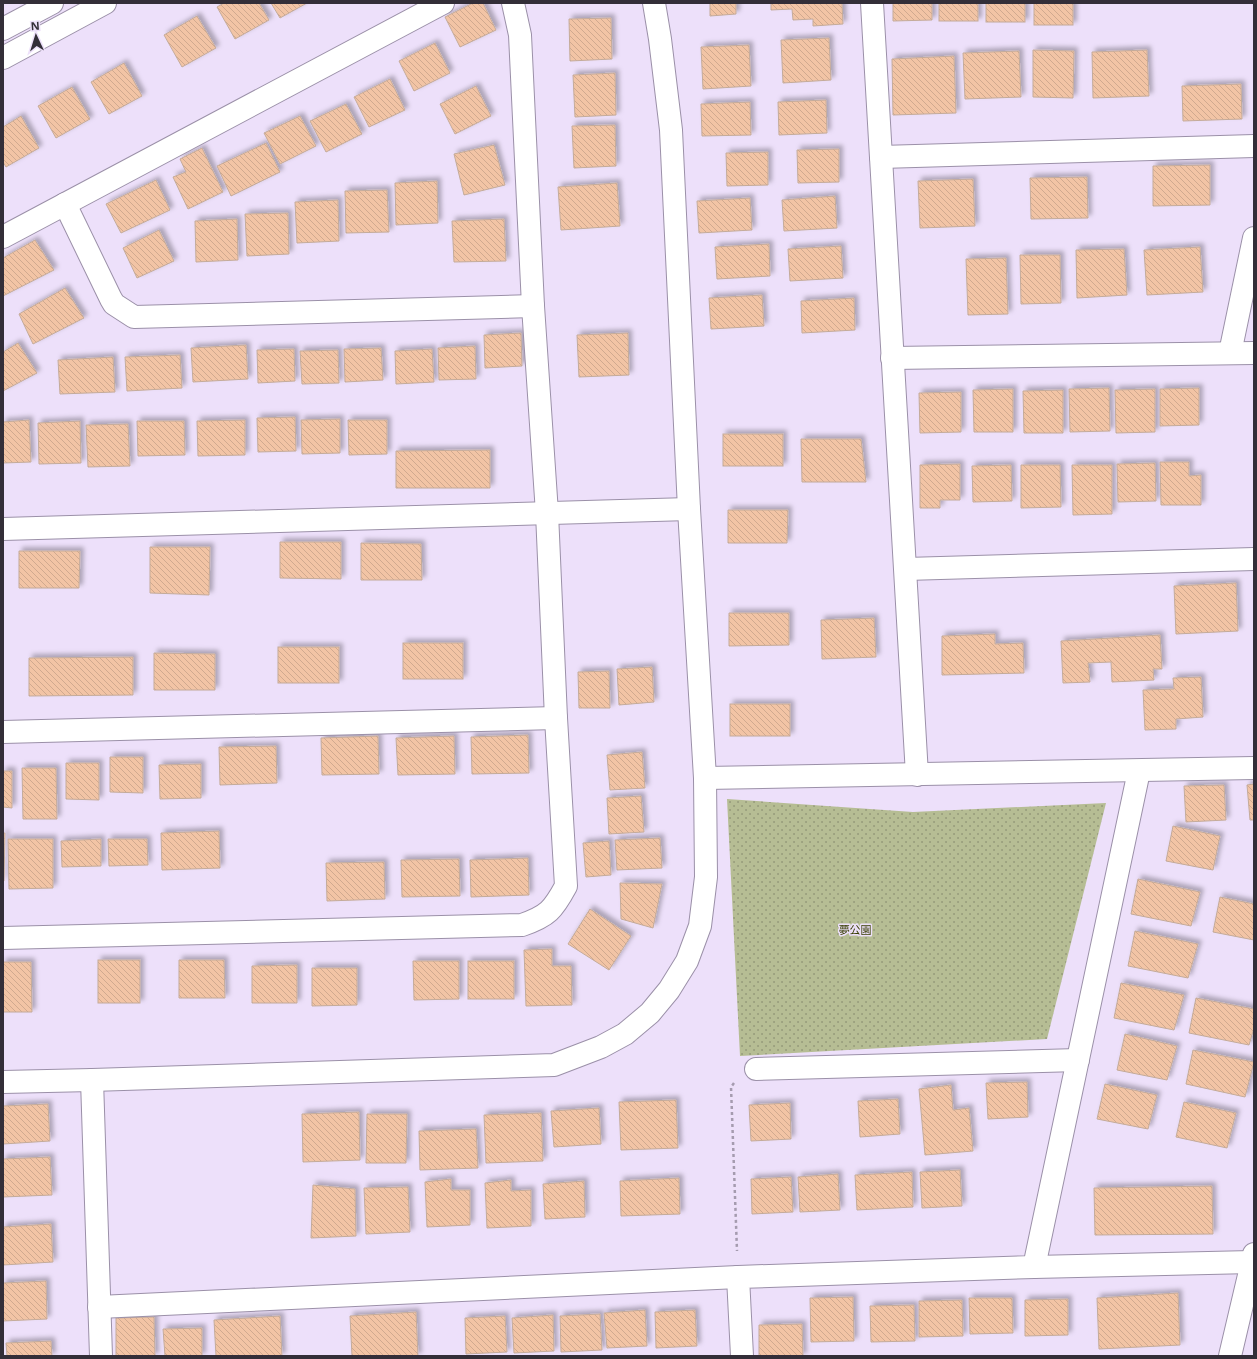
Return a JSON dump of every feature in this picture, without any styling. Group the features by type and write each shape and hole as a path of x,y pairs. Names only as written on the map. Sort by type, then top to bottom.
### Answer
{"street":[{"path":"3,29 52,3"},
{"path":"3,58 105,3"},
{"path":"3,237 442,3"},
{"path":"3,938 522,925 538,920 549,912 558,901 566,886 556,718 547,513 533,306 520,35 513,3"},
{"path":"3,1082 554,1065 601,1047 625,1034 650,1013 669,990 687,961 700,926 706,877 705,778 689,509 671,130 654,3"},
{"path":"872,3 917,775"},
{"path":"882,157 1254,146"},
{"path":"65,204 114,304 134,316 533,306"},
{"path":"1230,353 1254,238"},
{"path":"892,358 1254,353"},
{"path":"3,529 689,509"},
{"path":"906,569 1254,559"},
{"path":"3,732 556,718"},
{"path":"705,778 1254,768"},
{"path":"1034,1267 1139,771"},
{"path":"756,1069 1078,1060"},
{"path":"92,1080 98,1307 101,1356"},
{"path":"98,1307 738,1277 1253,1258 1230,1356"},
{"path":"738,1277 742,1356"}],"path":[{"path":"738,1277 732,1087 737,1075 756,1069"}],"green space":[{"name":"夢公園","path":"727,799 913,812 1106,803 1047,1039 740,1056"}],"building":[{"path":"224,3 259,3 269,20 235,39 217,7"},
{"path":"271,3 307,3 280,18"},
{"path":"473,3 483,3 496,30 460,47 445,17"},
{"path":"710,3 736,3 736,14 710,16"},
{"path":"771,3 842,3 843,24 813,26 813,19 793,20 792,9 771,10"},
{"path":"893,3 932,3 932,20 893,21"},
{"path":"939,3 978,3 978,21 939,21"},
{"path":"986,3 1025,3 1025,22 986,22"},
{"path":"1034,3 1073,3 1073,25 1034,25"},
{"path":"197,16 216,48 182,67 164,35"},
{"path":"611,18 612,59 570,61 569,19"},
{"path":"829,38 831,80 783,83 781,40"},
{"path":"435,43 450,73 414,91 399,61"},
{"path":"749,45 751,86 703,89 701,47"},
{"path":"1033,50 1074,51 1073,98 1033,97"},
{"path":"1147,50 1149,96 1093,98 1092,52"},
{"path":"1019,51 1021,97 965,99 963,53"},
{"path":"954,56 956,113 893,115 892,59"},
{"path":"124,63 142,96 109,114 91,82"},
{"path":"615,73 616,115 575,117 573,75"},
{"path":"390,79 405,110 369,127 354,97"},
{"path":"1241,84 1242,119 1183,121 1182,86"},
{"path":"476,86 491,116 455,134 440,104"},
{"path":"72,87 90,119 56,138 38,106"},
{"path":"826,100 827,133 779,135 778,102"},
{"path":"750,102 751,135 702,136 701,104"},
{"path":"346,104 362,134 326,152 310,121"},
{"path":"21,116 39,148 6,167 3,162 3,127"},
{"path":"300,116 316,146 280,164 264,133"},
{"path":"615,125 616,166 574,168 572,126"},
{"path":"266,143 280,172 231,196 217,166"},
{"path":"494,145 505,185 464,195 454,154"},
{"path":"202,148 223,192 188,209 173,177 186,172 180,159"},
{"path":"839,149 839,182 798,183 797,150"},
{"path":"768,152 768,185 727,186 726,153"},
{"path":"1210,165 1210,205 1153,206 1153,166"},
{"path":"1087,177 1088,218 1031,219 1030,178"},
{"path":"973,179 975,226 920,228 918,181"},
{"path":"156,180 170,210 121,233 106,204"},
{"path":"437,181 438,223 396,225 395,183"},
{"path":"617,183 620,226 561,230 558,187"},
{"path":"387,190 389,232 346,233 345,191"},
{"path":"835,196 837,228 784,231 782,200"},
{"path":"750,198 752,230 699,233 697,201"},
{"path":"338,200 339,241 297,243 295,202"},
{"path":"288,213 289,254 247,256 245,214"},
{"path":"237,219 238,260 196,262 195,221"},
{"path":"504,219 506,261 454,262 452,221"},
{"path":"159,230 174,261 137,278 123,248"},
{"path":"35,240 54,270 3,296 3,258"},
{"path":"769,244 770,276 717,279 715,247"},
{"path":"841,246 843,278 790,281 788,249"},
{"path":"1200,247 1203,292 1147,295 1144,250"},
{"path":"1124,249 1127,295 1077,298 1076,250"},
{"path":"1020,255 1060,255 1061,303 1021,304"},
{"path":"1006,258 1008,314 968,315 966,259"},
{"path":"65,288 84,318 33,344 19,314"},
{"path":"762,295 764,326 711,329 709,298"},
{"path":"854,298 855,330 802,333 801,301"},
{"path":"521,333 522,366 485,368 484,335"},
{"path":"628,333 629,375 579,377 577,335"},
{"path":"18,343 37,373 3,391 3,352"},
{"path":"246,345 248,379 193,382 191,348"},
{"path":"475,346 476,379 439,380 438,348"},
{"path":"381,348 383,380 345,382 344,349"},
{"path":"294,349 295,381 258,383 257,350"},
{"path":"432,349 434,382 396,384 395,351"},
{"path":"338,350 339,383 302,384 300,351"},
{"path":"180,355 182,388 127,391 125,357"},
{"path":"113,357 115,392 60,394 58,360"},
{"path":"1109,388 1110,431 1070,432 1069,389"},
{"path":"1199,388 1199,425 1160,426 1160,389"},
{"path":"1013,389 1013,432 974,432 973,390"},
{"path":"1155,389 1155,432 1116,433 1115,390"},
{"path":"1063,390 1063,433 1024,433 1023,391"},
{"path":"961,392 961,432 920,433 919,393"},
{"path":"295,417 296,451 258,452 257,418"},
{"path":"340,419 340,453 302,454 301,420"},
{"path":"29,420 31,462 3,463 3,422"},
{"path":"245,420 245,455 198,456 197,421"},
{"path":"348,420 387,420 387,454 349,455"},
{"path":"80,421 81,463 39,464 38,423"},
{"path":"137,421 184,421 185,455 138,456"},
{"path":"128,424 130,466 88,467 86,425"},
{"path":"723,434 783,434 783,466 723,466"},
{"path":"801,439 861,439 866,482 802,482"},
{"path":"490,450 490,488 396,488 396,451"},
{"path":"1160,462 1189,462 1189,476 1201,475 1201,505 1161,505"},
{"path":"1155,463 1156,501 1118,502 1117,464"},
{"path":"960,464 960,500 940,500 940,508 920,508 920,465"},
{"path":"1011,465 1012,501 973,502 972,466"},
{"path":"1021,465 1060,465 1061,507 1021,508"},
{"path":"1072,465 1112,465 1112,514 1073,515"},
{"path":"728,510 788,510 787,543 728,543"},
{"path":"280,542 341,542 341,579 280,578"},
{"path":"361,543 421,544 422,580 361,580"},
{"path":"150,547 210,547 209,595 150,593"},
{"path":"19,551 80,551 79,588 19,588"},
{"path":"1236,583 1238,631 1176,634 1174,586"},
{"path":"729,613 789,613 789,645 729,646"},
{"path":"874,618 876,657 822,659 821,620"},
{"path":"995,634 995,644 1023,643 1024,673 942,675 942,636"},
{"path":"1160,635 1162,669 1153,669 1154,680 1112,682 1111,662 1088,663 1090,682 1063,683 1061,641"},
{"path":"403,643 463,643 463,679 403,679"},
{"path":"278,647 339,647 339,683 278,683"},
{"path":"154,653 215,654 215,690 154,690"},
{"path":"133,657 133,695 29,696 29,658"},
{"path":"652,667 654,702 619,705 617,669"},
{"path":"609,671 610,708 579,708 578,672"},
{"path":"1201,677 1203,717 1176,719 1176,729 1145,730 1143,690 1174,689 1173,678"},
{"path":"730,704 790,704 790,736 730,736"},
{"path":"528,735 529,773 472,774 471,737"},
{"path":"378,736 379,774 322,775 321,738"},
{"path":"454,736 455,774 398,775 396,738"},
{"path":"276,746 277,783 220,785 219,747"},
{"path":"642,752 645,788 610,790 607,755"},
{"path":"110,757 143,757 143,793 110,792"},
{"path":"66,763 99,763 99,800 66,799"},
{"path":"201,764 201,798 160,799 159,765"},
{"path":"22,768 56,768 57,819 23,819"},
{"path":"3,771 12,771 12,808 3,807"},
{"path":"1254,784 1254,820 1250,820 1247,785"},
{"path":"1224,785 1226,820 1186,822 1184,786"},
{"path":"641,796 644,832 609,834 607,798"},
{"path":"1173,826 1220,836 1213,870 1166,861"},
{"path":"219,831 220,868 162,870 161,833"},
{"path":"3,833 5,833 4,881 3,881"},
{"path":"660,838 662,868 617,870 615,840"},
{"path":"8,839 53,839 53,888 9,889"},
{"path":"101,839 101,866 62,867 61,841"},
{"path":"108,839 147,839 148,865 109,866"},
{"path":"609,841 611,875 586,877 583,843"},
{"path":"528,858 529,895 471,897 470,860"},
{"path":"459,859 460,896 402,897 401,860"},
{"path":"384,862 385,899 327,901 326,863"},
{"path":"1138,879 1200,892 1191,926 1131,914"},
{"path":"620,883 662,884 653,928 621,919"},
{"path":"1220,897 1254,904 1254,940 1213,932"},
{"path":"590,909 631,936 609,970 568,944"},
{"path":"1135,931 1198,944 1188,978 1128,966"},
{"path":"552,949 552,966 571,966 572,1005 526,1006 524,950"},
{"path":"98,960 140,960 140,1003 98,1003"},
{"path":"179,960 224,960 225,998 179,998"},
{"path":"413,961 459,961 459,999 414,1000"},
{"path":"468,961 514,961 514,999 468,999"},
{"path":"3,962 31,962 32,1012 3,1012"},
{"path":"297,965 297,1003 252,1003 252,966"},
{"path":"312,968 357,968 357,1005 312,1006"},
{"path":"1121,983 1184,995 1174,1030 1114,1018"},
{"path":"1196,998 1254,1009 1254,1028 1249,1045 1189,1033"},
{"path":"1125,1034 1177,1046 1167,1080 1117,1070"},
{"path":"1193,1050 1254,1062 1245,1097 1186,1084"},
{"path":"1027,1082 1028,1117 988,1119 986,1083"},
{"path":"1105,1084 1157,1095 1148,1129 1097,1119"},
{"path":"951,1085 953,1110 969,1108 973,1151 925,1155 919,1089"},
{"path":"898,1099 900,1134 860,1137 858,1101"},
{"path":"676,1100 678,1148 621,1150 619,1102"},
{"path":"1184,1102 1236,1113 1227,1148 1176,1137"},
{"path":"790,1103 791,1139 751,1141 749,1105"},
{"path":"48,1104 50,1141 3,1144 3,1106"},
{"path":"599,1108 601,1144 554,1147 551,1111"},
{"path":"359,1112 360,1160 303,1162 302,1114"},
{"path":"541,1113 543,1161 486,1163 484,1115"},
{"path":"367,1114 407,1114 406,1163 366,1163"},
{"path":"476,1129 478,1168 420,1170 419,1131"},
{"path":"50,1157 52,1195 3,1197 3,1159"},
{"path":"960,1170 962,1206 922,1208 920,1172"},
{"path":"912,1172 913,1207 857,1210 855,1175"},
{"path":"838,1174 840,1210 800,1212 798,1177"},
{"path":"791,1177 793,1212 752,1214 751,1179"},
{"path":"679,1178 680,1214 621,1216 620,1181"},
{"path":"451,1179 451,1190 470,1190 470,1225 427,1227 425,1182"},
{"path":"511,1180 511,1191 531,1190 531,1226 487,1228 485,1183"},
{"path":"584,1181 585,1217 545,1219 543,1184"},
{"path":"313,1185 355,1189 356,1236 311,1238"},
{"path":"1212,1186 1213,1234 1095,1235 1094,1188"},
{"path":"408,1187 410,1232 366,1234 364,1188"},
{"path":"51,1224 53,1262 3,1265 3,1227"},
{"path":"46,1281 47,1319 3,1321 3,1283"},
{"path":"1178,1293 1180,1345 1099,1349 1097,1298"},
{"path":"853,1297 854,1341 811,1342 810,1298"},
{"path":"969,1298 1012,1298 1013,1333 970,1334"},
{"path":"1068,1299 1068,1335 1025,1336 1025,1300"},
{"path":"962,1300 963,1336 919,1337 919,1301"},
{"path":"914,1305 915,1341 871,1342 870,1306"},
{"path":"645,1310 647,1346 607,1348 604,1313"},
{"path":"695,1310 697,1346 656,1348 655,1312"},
{"path":"416,1312 418,1356 352,1356 350,1316"},
{"path":"600,1314 602,1350 561,1352 560,1316"},
{"path":"553,1315 554,1351 514,1353 512,1318"},
{"path":"280,1316 282,1356 216,1356 214,1320"},
{"path":"505,1316 507,1352 466,1354 465,1318"},
{"path":"154,1317 155,1356 116,1356 116,1318"},
{"path":"802,1324 803,1356 759,1356 759,1325"},
{"path":"202,1328 202,1356 165,1356 163,1329"},
{"path":"51,1341 52,1356 7,1356 6,1343"}]}
